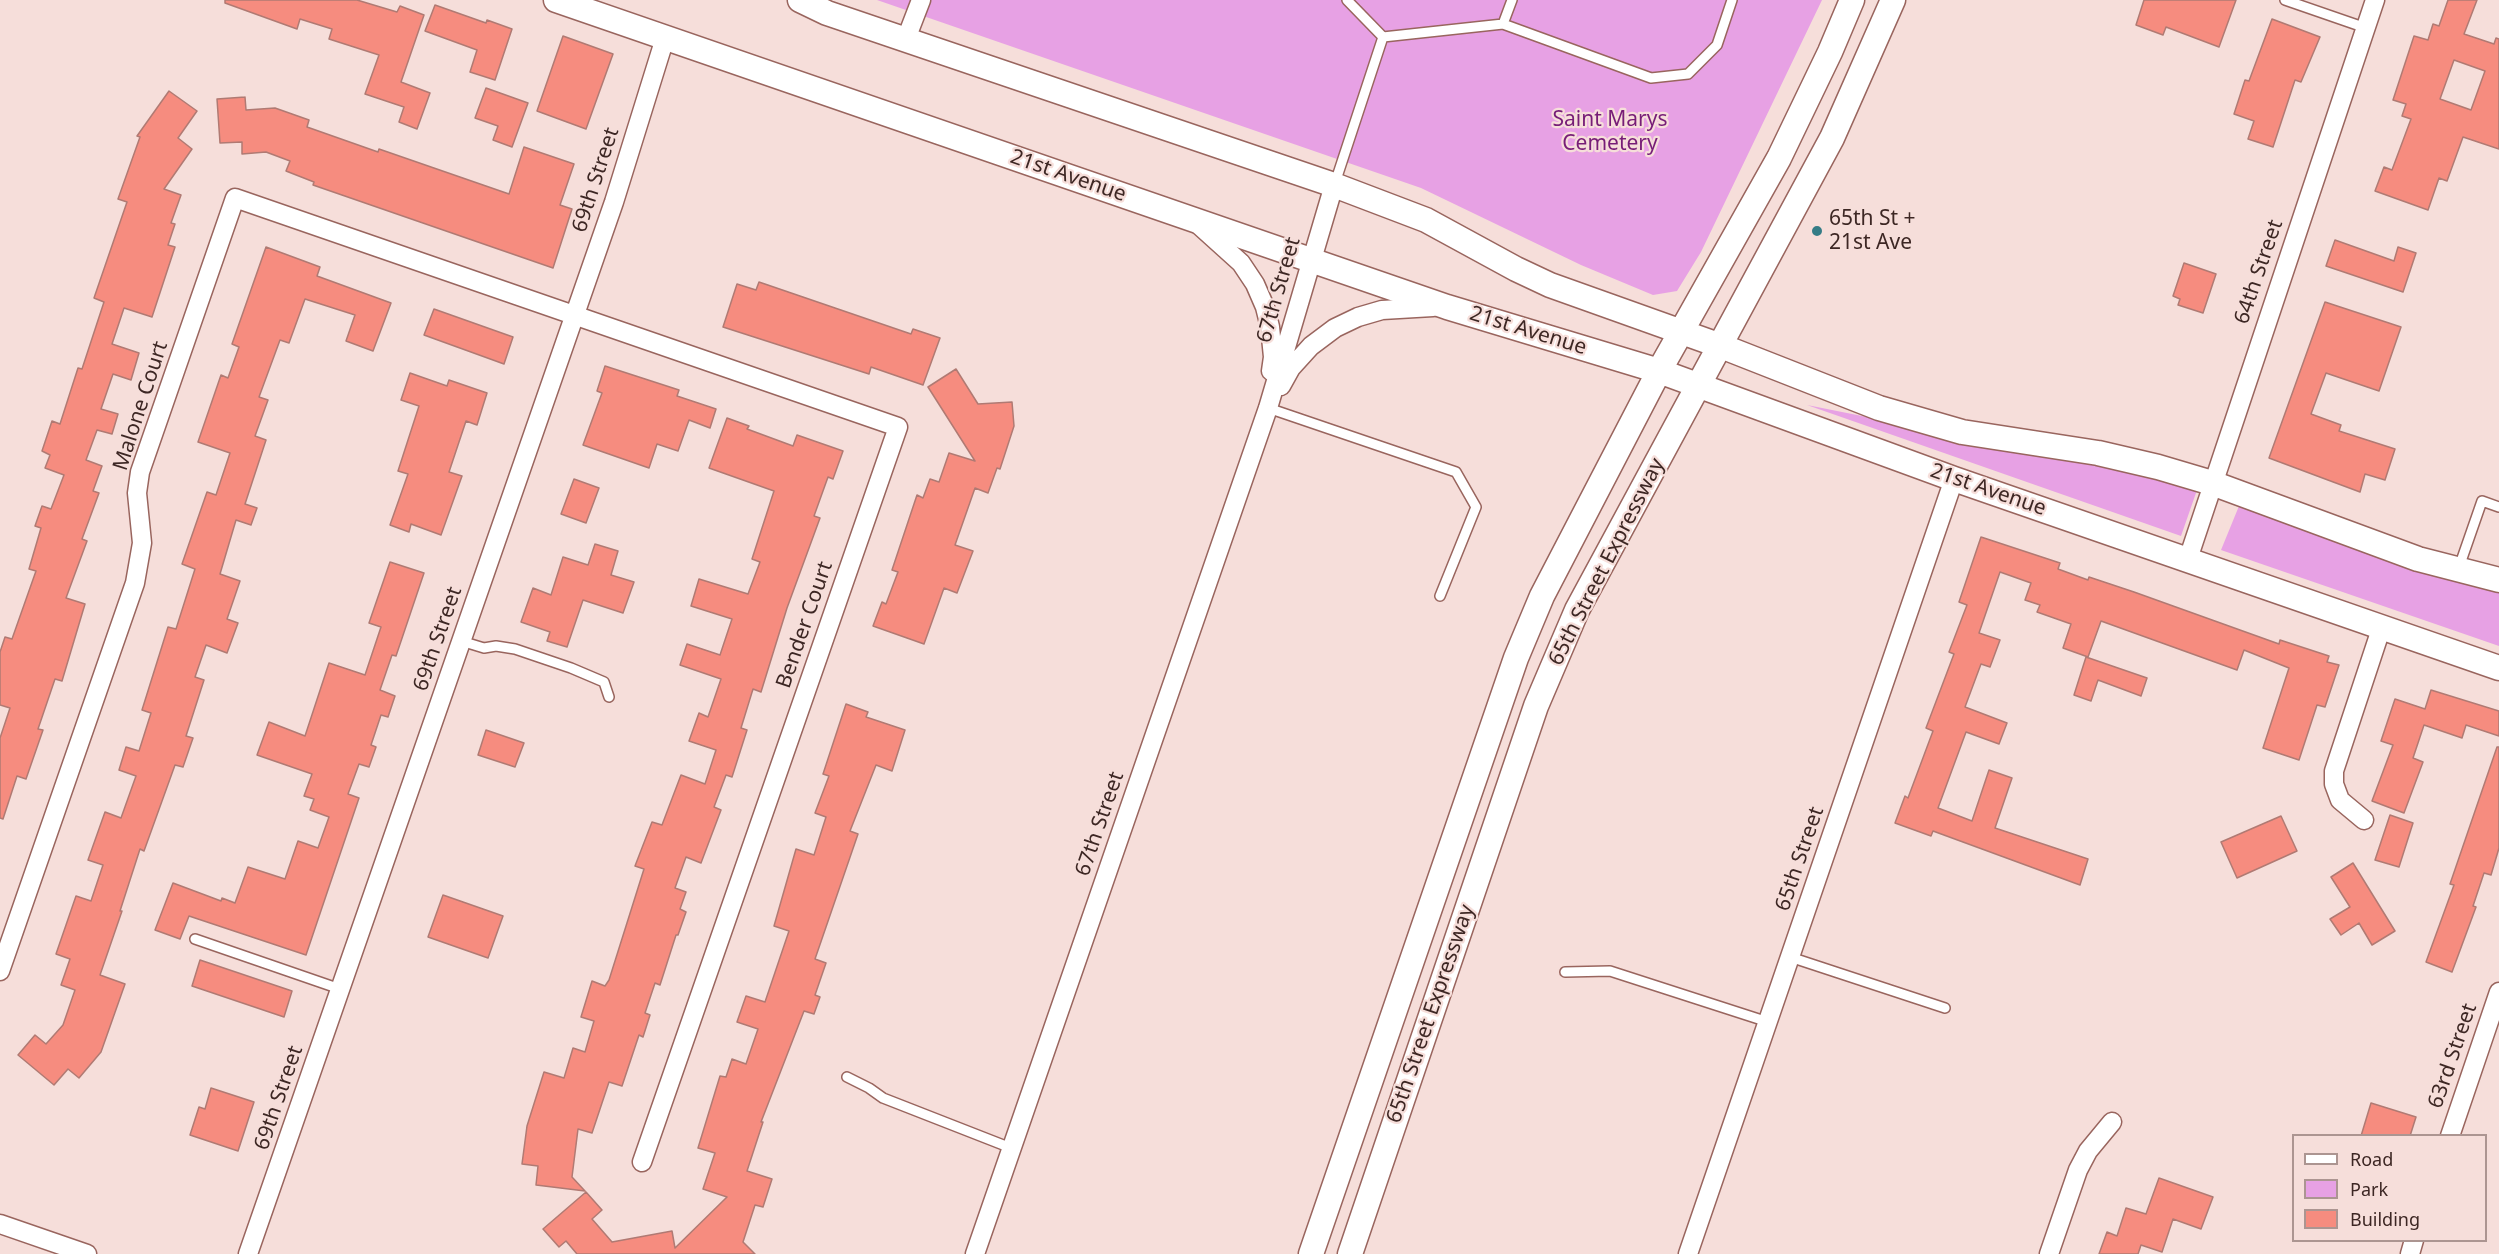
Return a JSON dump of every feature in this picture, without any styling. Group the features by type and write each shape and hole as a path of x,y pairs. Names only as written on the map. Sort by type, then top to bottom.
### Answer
{"street":[{"name":"21st Avenue","path":"556,0 1447,307 1659,371 1954,479 2499,668"},
{"path":"800,0 827,13 1334,185 1426,220 1550,285 1721,346 1879,408 1962,432 2098,453 2158,467 2212,483 2418,559 2499,580"},
{"path":"906,39 921,0"},
{"name":"65th Street Expressway","path":"1311,1254 1516,658 1542,596 1659,371 1779,158 1830,52 1852,0"},
{"name":"65th Street Expressway","path":"1350,1254 1536,705 1577,610 1832,138 1893,0"},
{"name":"64th Street","path":"2188,559 2375,0"},
{"name":"69th Street","path":"248,1254 614,202 665,38"},
{"name":"67th Street","path":"975,1254 1268,408 1334,185"},
{"name":"Malone Court","path":"0,971 135,583 142,543 137,493 140,472 235,198 575,315"},
{"name":"67th Street","path":"1190,217 1224,245 1241,263 1255,284 1265,307 1273,357 1268,408"},
{"name":"67th Street","path":"1268,408 1291,368 1311,346 1335,328 1358,317 1382,310 1447,307"},
{"name":"Bender Court","path":"575,315 897,427 642,1161"},
{"name":"65th Street","path":"1688,1254 1954,479"},
{"path":"2364,820 2340,800 2334,784 2334,771 2382,626"},
{"name":"63rd Street","path":"2451,1134 2499,992"},
{"path":"2049,1254 2078,1170 2088,1151 2112,1122"},
{"path":"0,1224 87,1254"}],"lane":[{"path":"1347,0 1383,37"},
{"path":"1503,24 1512,0"},
{"path":"1383,37 1503,24 1651,78 1688,74 1717,45 1732,0"},
{"path":"2285,0 2366,28"},
{"path":"1334,185 1383,37"},
{"path":"1268,408 1456,472 1476,507 1440,596"},
{"path":"2458,571 2482,501 2499,507"},
{"path":"461,641 484,648 496,646 515,649 571,668 604,682 609,697"},
{"path":"195,939 340,989"},
{"path":"1790,957 1945,1008"},
{"path":"1565,972 1610,971 1768,1022"},
{"path":"847,1077 883,1098 1011,1148"}],"green space":[{"name":"Saint Marys Cemetery","path":"877,0 1822,0 1701,252 1677,291 1653,295 1581,265 1421,188"},
{"path":"1807,405 2152,474 2197,490 2181,536"},
{"path":"2239,506 2444,577 2499,590 2499,646 2221,550"}],"building":[{"path":"225,0 357,0 397,12 400,6 424,15 401,82 430,93 417,129 399,122 404,107 365,94 379,55 329,39 332,29 300,19 297,29 225,3"},
{"path":"2144,0 2236,0 2219,47 2166,27 2163,35 2136,25"},
{"path":"2448,0 2477,0 2464,34 2494,44 2496,38 2499,39 2499,149 2463,137 2447,181 2439,178 2428,210 2375,191 2384,167 2392,170 2411,119 2402,116 2406,104 2393,100 2414,36 2428,40 2433,24 2439,26","holes":["2454,60 2485,71 2471,110 2440,99"]},
{"path":"435,5 486,23 487,20 512,29 495,80 470,72 477,50 425,31"},
{"path":"2272,19 2320,37 2301,82 2295,80 2273,147 2248,139 2254,121 2234,114 2245,80 2249,81"},
{"path":"563,36 613,54 586,129 537,111"},
{"path":"486,88 528,103 512,147 493,140 498,126 475,118"},
{"path":"169,91 197,111 178,138 192,149 164,189 181,195 171,223 175,224 168,245 175,247 152,317 124,308 112,344 139,353 131,380 113,374 101,409 118,414 112,434 97,430 86,460 102,466 93,491 99,493 82,539 87,541 66,598 85,604 62,681 55,679 38,729 43,730 26,779 17,776 3,819 0,818 0,738 10,708 0,705 0,652 5,637 12,639 36,571 29,569 41,528 35,526 42,506 51,509 64,475 45,468 50,455 42,451 52,421 60,424 78,368 82,369 104,302 94,298 127,202 118,199 140,137 137,136"},
{"path":"245,97 246,110 275,108 309,120 307,127 509,194 524,147 574,164 560,205 572,209 553,268 313,185 314,182 286,171 290,161 266,152 242,154 242,142 220,143 217,99"},
{"path":"2335,240 2394,261 2398,247 2416,253 2403,292 2326,266"},
{"path":"266,247 320,267 317,276 391,303 373,351 346,341 355,315 305,299 289,343 280,340 259,397 268,400 255,436 266,440 245,504 257,508 251,525 236,520 220,574 240,581 227,619 238,623 227,653 206,645 195,677 204,680 186,736 193,738 183,767 175,765 144,851 140,849 120,911 122,911 100,975 125,984 101,1052 79,1078 68,1069 54,1085 18,1055 35,1035 46,1044 63,1025 75,990 61,985 70,959 56,954 76,896 91,901 103,865 88,860 105,812 121,818 136,776 119,770 126,747 139,751 151,713 142,710 168,627 176,629 195,569 182,564 207,492 216,495 230,453 198,442 221,375 228,378 239,347 232,344"},
{"path":"2184,263 2216,274 2203,313 2178,305 2180,299 2173,296"},
{"path":"759,282 911,334 913,329 940,338 923,385 871,367 869,374 723,327 737,284 756,290"},
{"path":"2325,302 2401,327 2379,391 2326,373 2311,414 2341,425 2339,431 2395,449 2385,480 2365,474 2360,492 2269,458"},
{"path":"434,309 513,337 504,364 424,335"},
{"path":"605,366 679,390 677,396 716,409 710,428 689,420 678,451 657,444 649,468 583,445 602,393 597,391"},
{"path":"956,369 978,404 1012,402 1014,426 1000,469 997,468 988,493 975,488 955,545 973,551 957,593 944,588 924,644 873,626 882,602 886,604 898,572 892,570 917,495 923,498 930,479 939,482 949,453 975,461 928,387"},
{"path":"410,373 447,386 449,380 487,393 477,425 466,421 449,472 462,476 441,535 411,524 409,532 390,525 408,474 398,471 419,406 401,400"},
{"path":"727,418 749,426 747,429 793,446 797,435 843,451 833,479 828,477 814,516 820,518 787,608 761,692 753,689 741,728 747,730 732,777 726,775 714,807 721,810 701,863 686,857 675,888 686,892 680,909 686,912 660,985 655,983 645,1013 650,1015 643,1037 639,1035 622,1086 609,1082 592,1133 578,1129 572,1177 585,1191 536,1185 538,1166 522,1164 527,1126 544,1072 564,1078 573,1048 585,1052 594,1021 581,1017 592,981 605,986 609,980 644,869 635,866 652,822 662,825 681,775 705,784 716,750 689,741 699,713 708,717 721,679 680,665 687,644 720,655 732,619 691,606 699,579 748,594 760,562 752,559 774,491 709,468"},
{"path":"574,479 599,488 586,523 561,514"},
{"path":"1981,537 2060,563 2058,569 2088,580 2089,577 2134,592 2279,644 2280,640 2329,656 2327,662 2339,665 2325,707 2317,705 2299,760 2263,748 2289,668 2244,650 2237,670 2101,621 2088,657 2063,648 2071,624 2037,612 2040,605 2025,600 2031,583 2000,572 1979,633 2000,640 1990,667 1981,664 1965,707 2007,723 1999,744 1966,732 1938,808 1972,821 1989,770 2012,778 1995,828 2088,859 2080,885 1933,831 1931,836 1895,823 1905,796 1908,798 1933,731 1926,728 1954,654 1949,652 1967,605 1959,602"},
{"path":"595,544 618,551 611,575 634,582 623,613 583,600 567,647 547,641 550,632 521,622 533,588 551,595 563,557 588,565"},
{"path":"390,562 424,573 396,656 392,655 380,690 395,696 388,717 381,715 371,745 376,747 369,767 359,764 348,794 359,798 306,955 189,916 180,939 155,930 173,883 221,901 222,898 235,903 248,867 285,879 298,841 318,848 329,817 310,810 314,799 304,796 312,774 257,755 269,722 305,736 329,663 365,675 381,627 369,623"},
{"path":"2086,657 2147,678 2141,696 2098,680 2091,701 2074,695"},
{"path":"2431,690 2499,711 2499,736 2466,725 2462,738 2424,725 2413,758 2423,762 2404,813 2372,801 2393,745 2381,741 2395,699 2425,709"},
{"path":"846,704 868,712 866,717 905,730 892,771 876,765 850,831 858,834 815,959 826,963 815,995 820,997 814,1014 804,1011 761,1122 763,1122 747,1171 772,1179 763,1207 755,1205 743,1242 755,1254 577,1254 566,1241 559,1247 543,1229 586,1192 602,1210 592,1219 612,1242 672,1231 675,1248 727,1197 703,1189 715,1153 698,1148 720,1076 726,1077 732,1059 746,1064 758,1029 737,1022 746,996 765,1002 789,931 774,926 796,849 814,855 826,817 815,813 829,776 823,774"},
{"path":"486,730 524,743 515,767 478,755"},
{"path":"2497,747 2499,747 2499,848 2491,875 2484,873 2473,906 2476,907 2452,972 2426,962 2454,885 2450,884"},
{"path":"2390,815 2413,823 2399,867 2375,860"},
{"path":"2281,816 2297,851 2237,878 2221,842"},
{"path":"2353,863 2395,931 2372,945 2359,923 2341,935 2330,919 2350,907 2331,877"},
{"path":"443,895 503,916 488,958 428,937"},
{"path":"200,960 292,991 284,1017 192,986"},
{"path":"211,1088 254,1102 238,1151 190,1135 199,1107 205,1109"},
{"path":"2371,1103 2416,1117 2411,1134 2362,1134"},
{"path":"2159,1178 2213,1197 2201,1229 2173,1219 2162,1252 2141,1245 2138,1254 2099,1254 2107,1232 2117,1236 2126,1208 2146,1214"}],"place":[{"name":"65th St + 21st Ave","path":"1817,231"}]}
